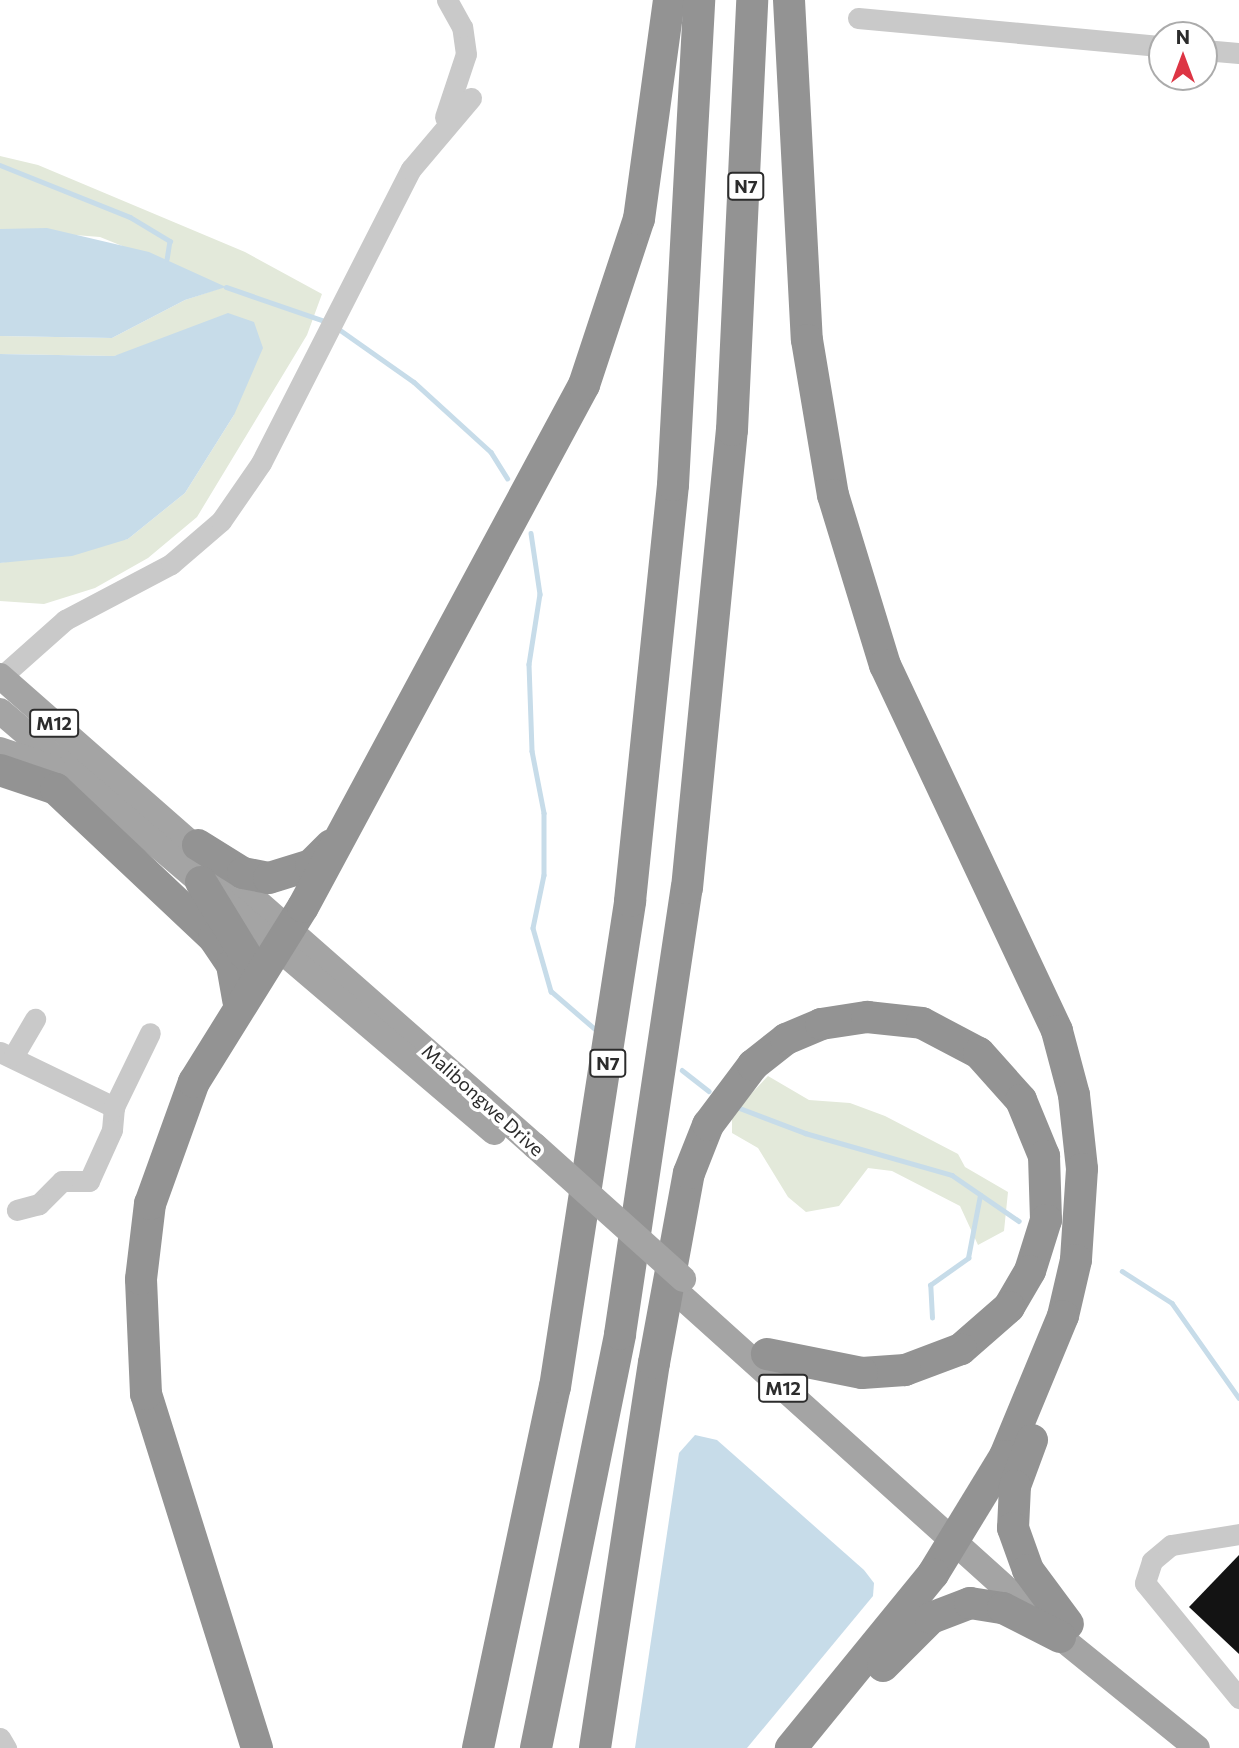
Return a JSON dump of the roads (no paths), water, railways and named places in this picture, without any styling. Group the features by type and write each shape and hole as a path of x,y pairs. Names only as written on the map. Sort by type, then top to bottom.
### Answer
{"highway":[{"path":"257,1748 155,1429 141,1316 150,1204 178,1118 222,1037 285,938 344,831 568,420 599,349 639,219 669,0"},
{"name":"N7","path":"478,1748 544,1446 606,1078 654,700 682,370 699,0"},
{"name":"N7","path":"536,1748 610,1388 664,1062 707,717 736,371 751,0"},
{"path":"789,0 807,340 845,545 906,714 1044,996 1074,1095 1080,1222 1052,1354 1050,1389 1015,1486 1013,1528 1028,1570 1064,1630"},
{"path":"0,770 56,789 214,938 232,965 238,1000"},
{"path":"198,845 243,873 269,878 311,865 344,831"},
{"path":"201,882 248,963 238,1000 222,1037"},
{"path":"595,1748 654,1363 689,1173 708,1125 753,1065 786,1039 821,1024 867,1017 922,1023 979,1054 1021,1100 1044,1156 1046,1220 1030,1271 1009,1307 961,1349 905,1370 863,1373 767,1354"},
{"path":"791,1748 958,1535 1052,1354"},
{"path":"797,1748 917,1630 951,1608 993,1604 1064,1630"}],"main road":[{"name":"Malibongwe Drive","path":"4,671 198,845 285,938 682,1287 886,1480 958,1535"},
{"name":"Malibongwe Drive","path":"0,711 76,779 201,882 285,938"},
{"path":"0,750 76,779"},
{"name":"Malibongwe Drive","path":"682,1287 767,1354 958,1535"},
{"name":"M12","path":"958,1535 1198,1748"}],"street":[{"path":"440,128 466,54 462,27 447,0"},
{"path":"858,18 1148,45"},
{"path":"1218,51 1239,53"},
{"path":"4,671 79,610 171,564 221,521 261,463 411,169 440,128 471,98"},
{"path":"35,1019 7,1054 114,1107"},
{"path":"18,1210 39,1205 62,1181 89,1181 112,1130 114,1107 150,1033"},
{"path":"1239,1534 1171,1545 1152,1561 1145,1583 1239,1698"},
{"path":"0,1738 6,1748"}],"water":[{"path":"47,228 149,252 226,287 185,300 112,338 0,336 0,229"},
{"path":"228,313 254,322 263,348 234,415 185,493 128,539 72,556 0,563 0,354 114,356"},
{"path":"695,1435 717,1440 864,1570 874,1583 873,1596 747,1748 635,1748 679,1453"}],"waterway":[{"path":"0,165 130,217 170,241 167,259"},
{"path":"226,287 325,321"},
{"path":"336,327 414,382 491,452 507,478"},
{"path":"531,533 540,594 529,664 532,751 544,813 544,875 533,928 551,991 595,1029"},
{"path":"682,1070 709,1091"},
{"path":"737,1107 805,1133 952,1175 1019,1221"},
{"path":"932,1318 930,1285 968,1258 980,1195"},
{"path":"1122,1271 1172,1303 1239,1398"}]}
